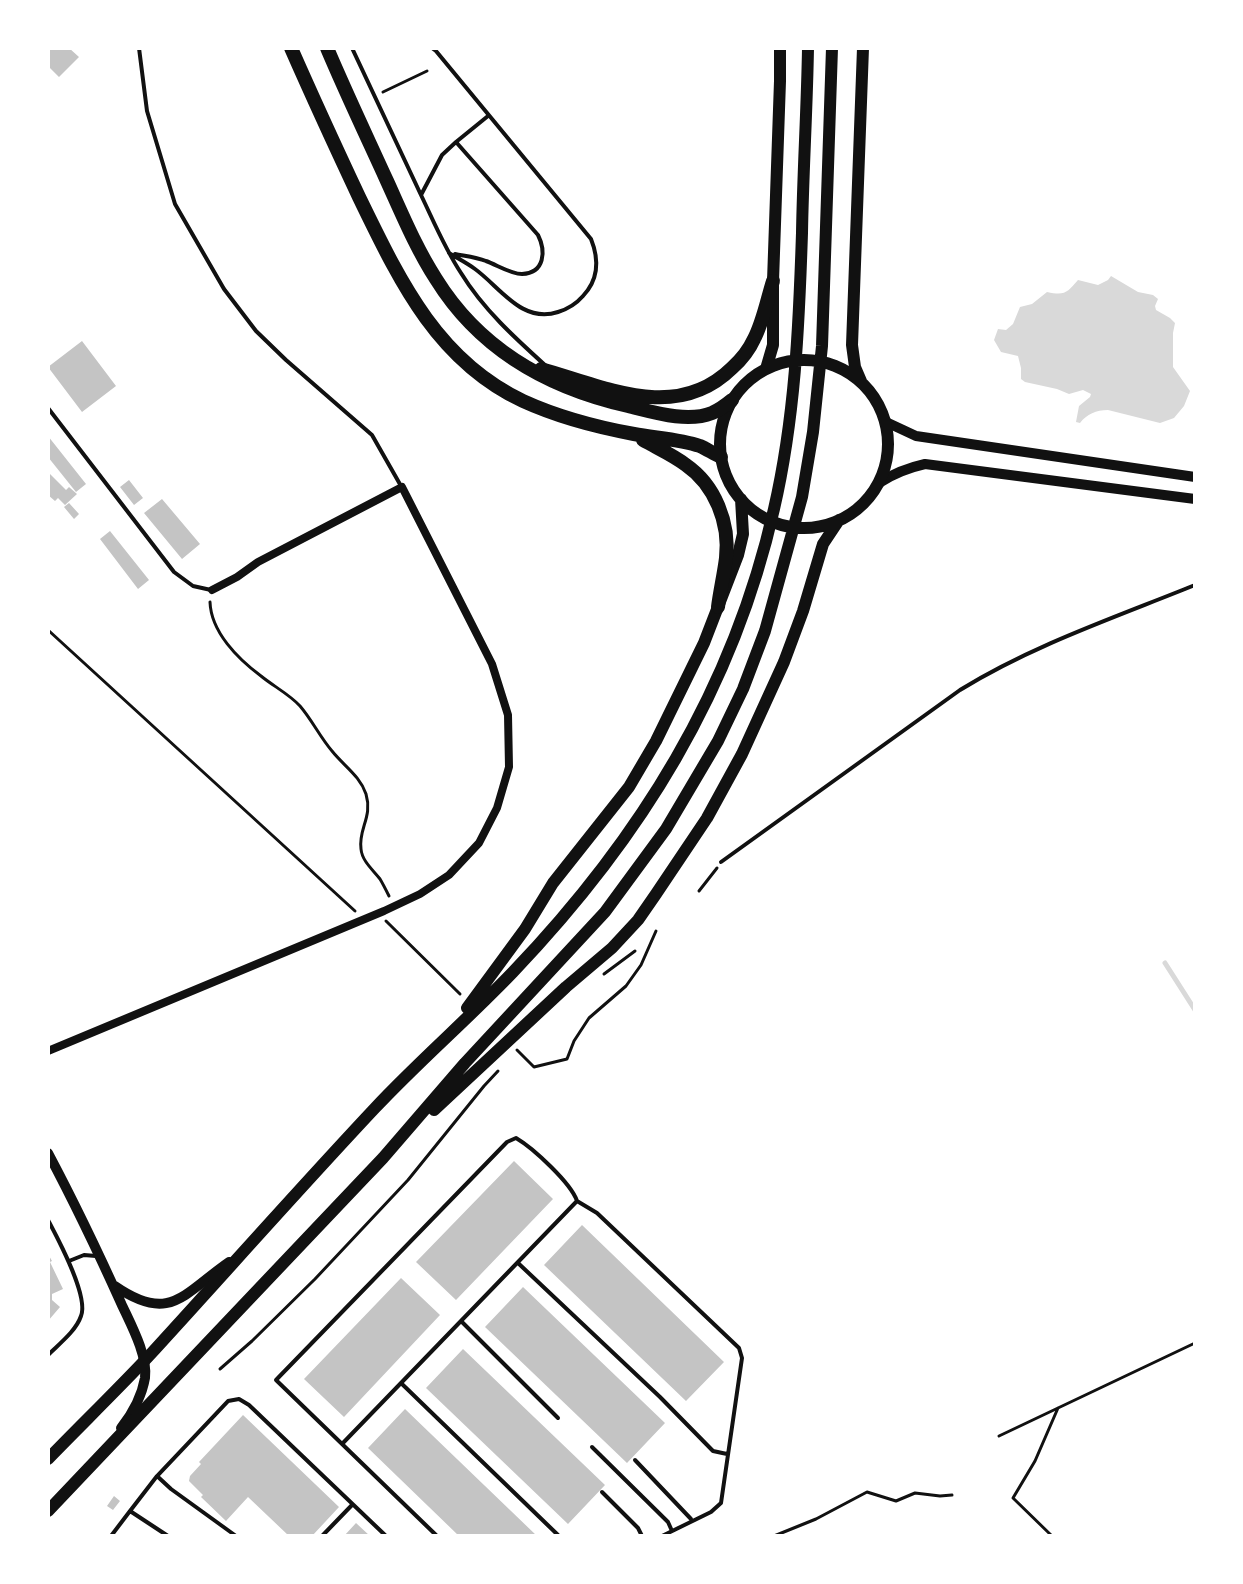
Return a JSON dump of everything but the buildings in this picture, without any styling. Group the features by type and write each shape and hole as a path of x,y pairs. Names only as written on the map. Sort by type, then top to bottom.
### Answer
{"highway":[{"path":"291,48 327,130 402,281 438,335 471,369 523,401 570,419 690,444 721,457"},
{"path":"327,48 436,280 482,336 518,363 567,389 593,397 682,416 704,416 732,400"},
{"path":"518,363 610,390 648,397 669,398 699,390 726,374 749,348 759,328 773,281"},
{"path":"632,434 685,463 700,476 712,493 722,518 726,541 718,607"}],"main road":[{"path":"766,369 773,345 780,48"},
{"path":"48,1459 144,1360 383,1099 511,974 625,840 677,758 727,657 753,585 774,510 791,420 797,348 808,48"},
{"path":"48,1511 383,1158 465,1063 596,923 652,850 687,796 731,716 754,664 778,588 802,497 813,432 822,346 832,48"},
{"path":"863,48 852,345 859,379 866,386 878,403 886,422 888,453 885,468 879,483 862,505 839,520 822,526 787,526 770,520 741,499 725,472 721,437 724,418 732,400 747,382 766,369 796,360 827,362 855,376 866,386"},
{"path":"449,1033 525,929 553,883 629,787 675,706 704,643 741,544 741,499"},
{"path":"383,1158 544,1006 612,948 638,920 707,818 742,754 784,662 823,544 839,520"}],"street":[{"path":"886,422 916,436 1195,477"},
{"path":"879,483 893,473 925,464 1195,499"},
{"path":"49,1051 420,894 449,875 479,843 497,808 509,767 508,715 492,664 402,487 258,562 212,590"},
{"path":"48,1153 113,1285 144,1360 145,1377 139,1397 128,1419 98,1457"},
{"path":"113,1285 130,1296 161,1305 176,1301 242,1253"}],"lane":[{"path":"139,48 147,111 175,204 224,289 256,331 372,435 402,487"},
{"path":"352,48 449,253 468,284 506,328 554,373"},
{"path":"432,48 591,239 597,257 595,277 587,292 570,307 551,314 533,313 511,301 476,269 449,253"},
{"path":"421,195 442,155 489,115"},
{"path":"449,253 484,260 522,274 537,268 544,254 538,235 456,142"},
{"path":"48,408 174,572 193,586 212,590"},
{"path":"721,862 984,675 1019,657 1195,585"},
{"path":"437,1536 276,1380 507,1142 516,1138 527,1144 574,1190 577,1201 597,1213 739,1348 742,1358 721,1503 711,1512 662,1536"},
{"path":"342,1444 577,1201"},
{"path":"48,1220 69,1261 84,1306 81,1318 73,1329 48,1355"},
{"path":"69,1261 84,1255 96,1255 101,1260"},
{"path":"518,1263 713,1451 727,1454"},
{"path":"462,1322 558,1418"},
{"path":"402,1384 559,1536"},
{"path":"111,1536 157,1476 228,1401 239,1399 249,1405 386,1536"},
{"path":"592,1447 668,1522 672,1531"},
{"path":"635,1460 692,1520"},
{"path":"157,1476 236,1536"},
{"path":"602,1492 638,1528 642,1536"},
{"path":"322,1536 352,1505"},
{"path":"130,1511 168,1536"}],"path":[{"path":"374,96 427,71"},
{"path":"212,590 209,605 224,640 258,674 297,703 365,790 369,806 361,852 380,879 393,907"},
{"path":"48,630 364,919"},
{"path":"699,891 721,862"},
{"path":"378,914 439,974"},
{"path":"534,1067 567,1059 589,1018 626,986 641,965 656,931"},
{"path":"597,980 635,951"},
{"path":"513,1056 523,1046"},
{"path":"220,1369 315,1279 397,1191 503,1066"},
{"path":"999,1436 1195,1343"},
{"path":"1052,1536 1013,1498 1035,1461 1058,1408"},
{"path":"774,1536 816,1519 867,1492 896,1501 915,1493 952,1495"}],"shaded area":[{"path":"1111,276 1138,292 1153,295 1158,299 1156,310 1175,323 1173,367 1190,391 1184,406 1174,418 1160,423 1108,410 1076,422 1079,406 1091,394 1083,390 1069,394 1025,382 1021,379 1018,356 1001,352 994,340 998,329 1006,330 1013,324 1020,307 1032,304 1047,292 1066,292 1078,280 1098,285"}],"waterway":[{"path":"1165,963 1195,1010"}]}
